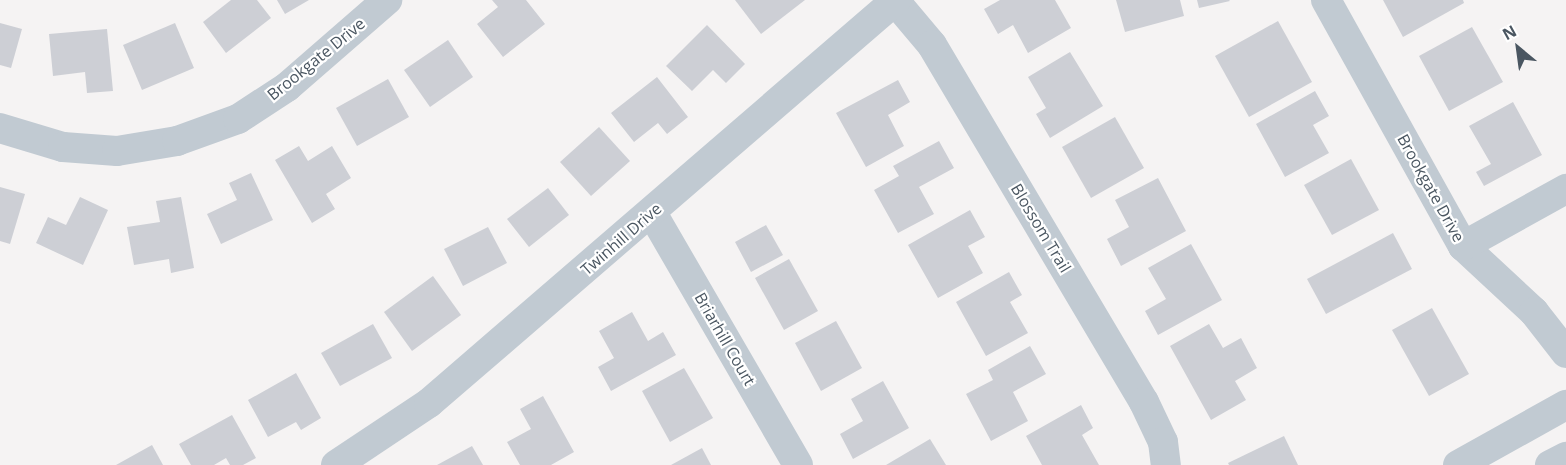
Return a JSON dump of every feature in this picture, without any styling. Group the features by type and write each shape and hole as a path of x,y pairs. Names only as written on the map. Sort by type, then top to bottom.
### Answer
{"street":[{"name":"Brookgate Drive","path":"0,128 63,147 117,151 177,141 238,119 287,87 387,0"},
{"name":"Brookgate Drive","path":"1326,0 1463,246 1534,312 1566,353"},
{"name":"Twinhill Drive","path":"336,465 429,403 895,1"},
{"name":"Blossom Trail","path":"895,1 932,45 1138,392 1163,442 1166,465"},
{"path":"1463,246 1566,189"},
{"name":"Briarhill Court","path":"652,213 798,465"},
{"path":"1458,465 1566,405"},
{"path":"1550,465 1566,457"}],"building":[{"path":"231,0 257,0 271,18 226,53 203,22"},
{"path":"277,0 309,0 285,14"},
{"path":"492,0 526,0 545,24 503,57 477,24 498,7"},
{"path":"735,0 805,0 761,34"},
{"path":"1000,0 1055,0 1071,28 1028,53 1013,25 998,34 984,9"},
{"path":"1116,0 1180,0 1184,16 1125,32"},
{"path":"1197,0 1229,0 1230,1 1199,8"},
{"path":"1383,0 1463,0 1464,3 1403,37"},
{"path":"1278,21 1312,82 1249,117 1215,56"},
{"path":"0,23 22,29 11,68 0,65"},
{"path":"175,23 194,68 142,90 123,45"},
{"path":"707,25 745,64 726,83 713,70 692,91 666,66"},
{"path":"1472,27 1503,82 1449,111 1419,56"},
{"path":"107,29 113,91 87,93 85,72 53,76 49,34"},
{"path":"448,40 473,77 430,107 404,70"},
{"path":"1070,52 1103,106 1050,138 1036,114 1046,108 1028,77"},
{"path":"657,77 688,117 667,134 658,123 634,142 611,113"},
{"path":"388,79 409,117 357,146 336,108"},
{"path":"898,80 910,102 888,115 904,146 866,167 836,113"},
{"path":"1315,91 1329,116 1313,125 1329,153 1285,177 1256,124"},
{"path":"1513,102 1542,155 1484,186 1476,172 1491,164 1469,126"},
{"path":"1115,117 1144,168 1091,198 1062,147"},
{"path":"599,127 630,161 591,196 560,162"},
{"path":"939,141 954,168 919,187 934,214 898,233 874,190 899,176 893,166"},
{"path":"299,146 308,161 332,146 351,178 326,194 335,209 312,223 275,160"},
{"path":"1351,159 1379,210 1332,235 1304,185"},
{"path":"251,173 273,220 221,244 207,214 237,200 229,183"},
{"path":"1158,178 1186,231 1121,266 1107,239 1129,227 1115,200"},
{"path":"0,187 25,194 10,244 0,241"},
{"path":"548,188 569,215 529,247 507,219"},
{"path":"80,197 108,210 83,265 36,243 48,217 66,225"},
{"path":"181,197 194,268 171,273 169,259 134,265 127,227 160,222 156,201"},
{"path":"970,210 985,237 968,246 983,273 938,298 908,245"},
{"path":"766,225 783,255 751,272 735,242"},
{"path":"488,227 507,263 463,286 444,249"},
{"path":"1393,233 1412,269 1326,314 1307,279"},
{"path":"1191,244 1222,300 1158,335 1145,311 1166,299 1148,268"},
{"path":"789,259 818,311 784,330 755,278"},
{"path":"1009,272 1022,295 1010,302 1028,333 986,356 956,302"},
{"path":"433,276 461,315 412,351 384,312"},
{"path":"1432,308 1469,374 1429,396 1392,330"},
{"path":"632,312 648,341 663,332 676,355 611,391 598,367 614,358 599,331"},
{"path":"836,321 862,368 821,391 795,343"},
{"path":"373,324 392,358 340,386 321,353"},
{"path":"1209,324 1223,348 1241,338 1257,368 1235,381 1246,400 1211,420 1170,346"},
{"path":"1030,346 1046,374 1013,392 1028,421 991,441 966,394 993,380 988,370"},
{"path":"684,368 713,418 670,442 642,391"},
{"path":"296,373 321,418 301,430 296,422 268,437 248,400"},
{"path":"883,381 909,428 853,459 840,434 863,421 851,399"},
{"path":"543,396 574,452 551,465 520,465 507,442 531,429 520,409"},
{"path":"1081,405 1093,428 1082,435 1099,465 1042,465 1026,436"},
{"path":"232,415 256,458 243,465 230,465 226,458 214,465 191,465 179,444"},
{"path":"1284,436 1298,465 1229,465 1228,463"},
{"path":"930,439 946,465 886,465"},
{"path":"152,445 163,465 116,465"},
{"path":"472,446 483,465 437,465"},
{"path":"702,448 711,465 671,465"}]}
